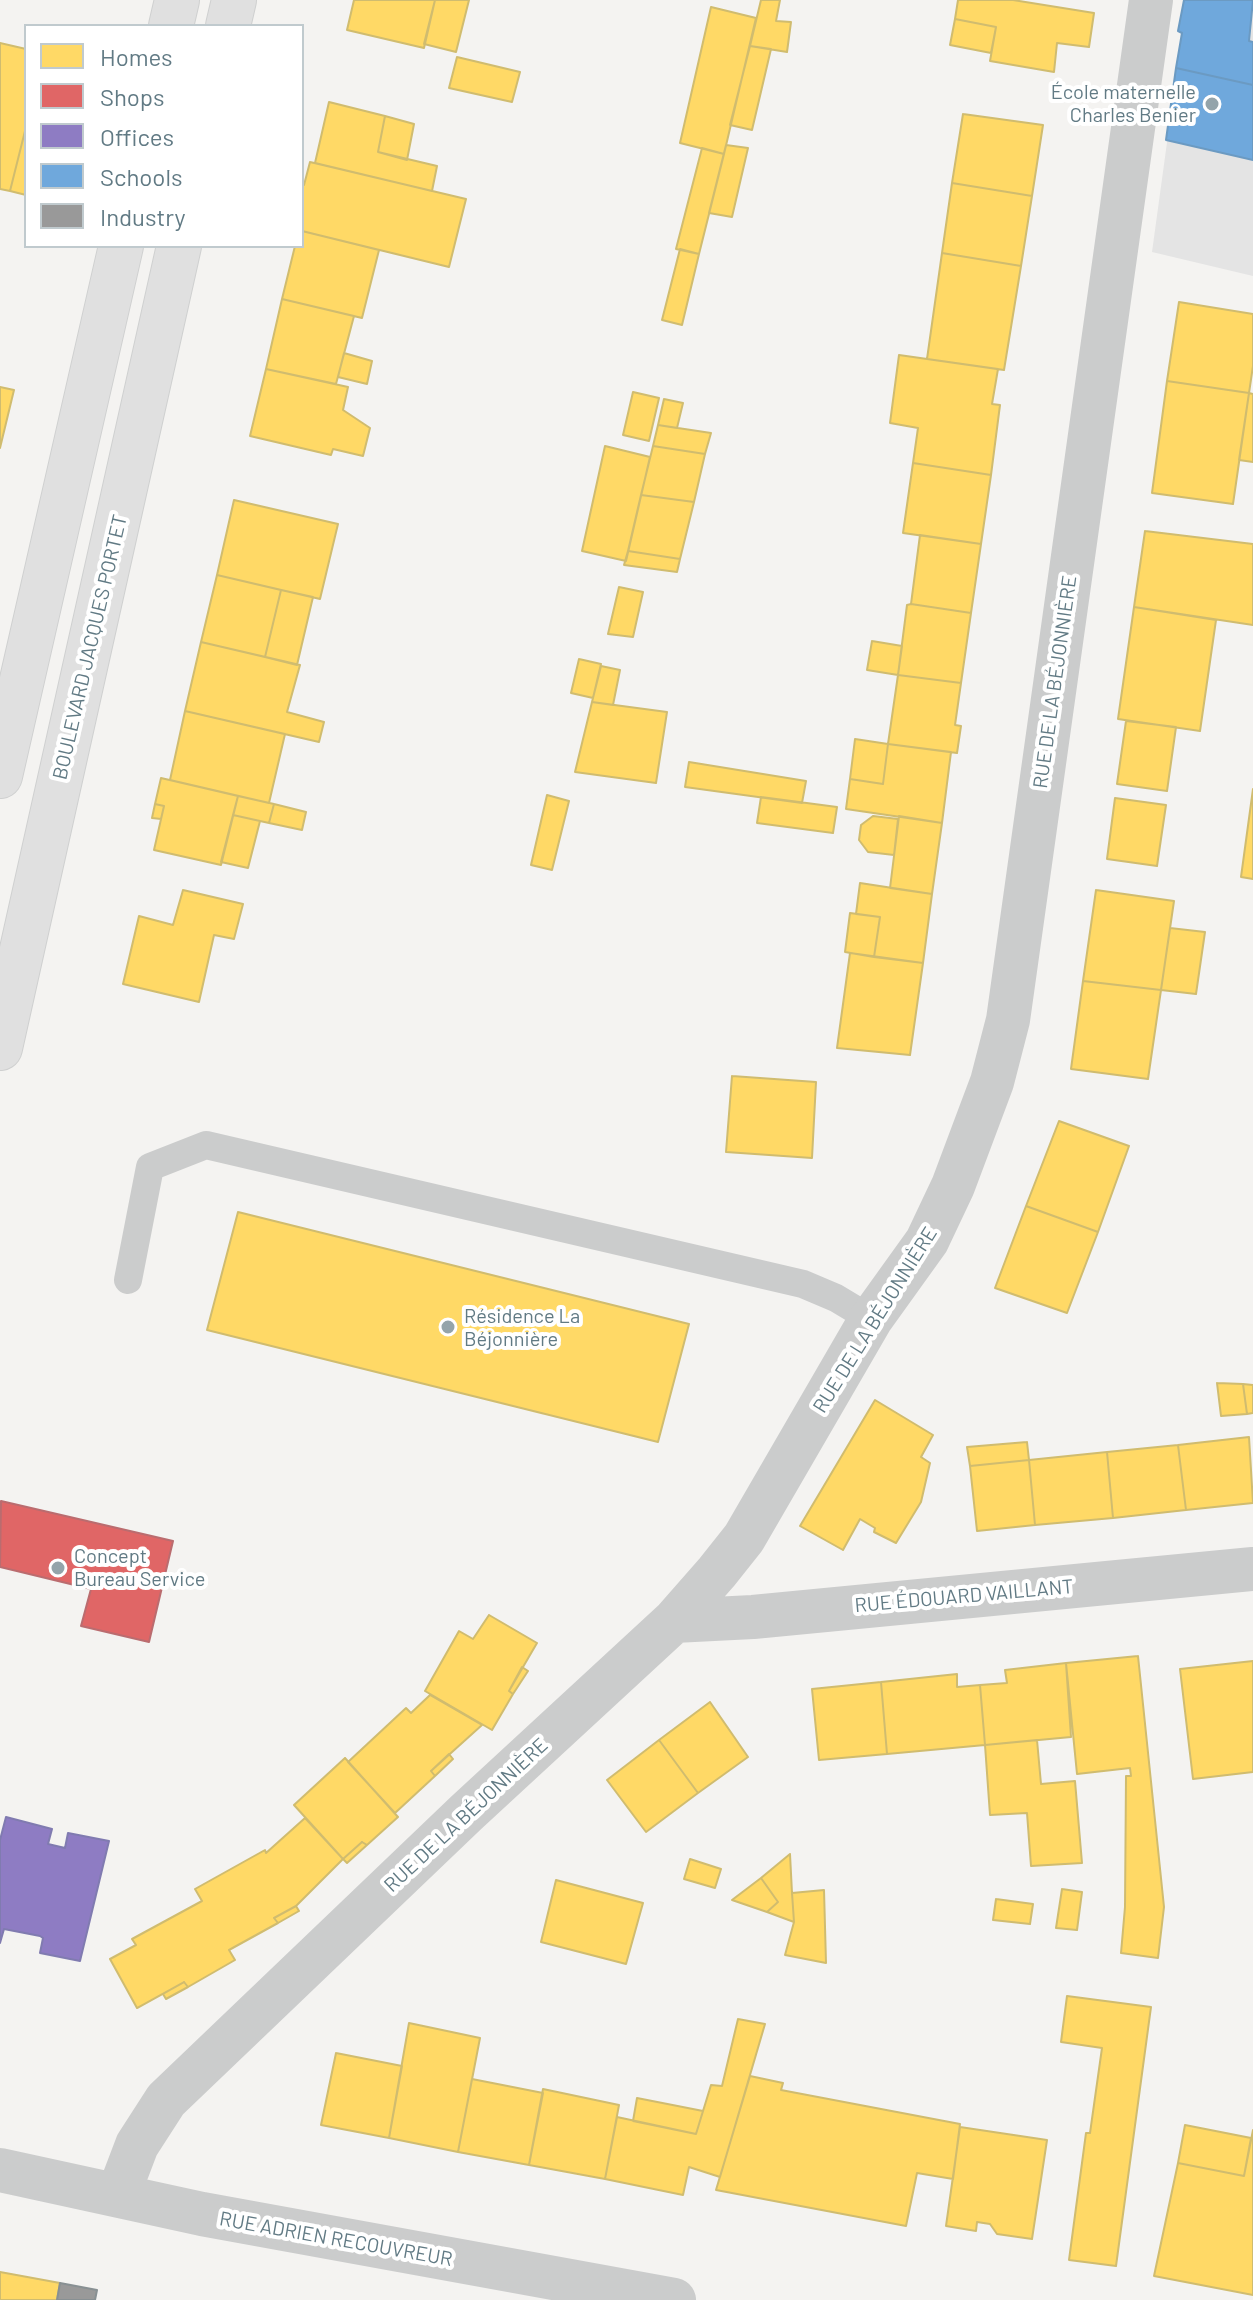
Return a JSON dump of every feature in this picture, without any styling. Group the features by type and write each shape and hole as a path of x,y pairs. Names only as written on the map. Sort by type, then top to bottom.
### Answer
{"main road":[{"path":"171,24 177,0"},
{"path":"228,24 234,0"},
{"path":"0,776 121,248"},
{"name":"BOULEVARD JACQUES PORTET","path":"0,1048 179,248"}],"street":[{"name":"RUE DE LA BÉJONNIÈRE","path":"118,2195 137,2145 166,2100 466,1813 674,1621 744,1538 871,1319 927,1241 953,1186 992,1082 1008,1020 1151,0"},
{"name":"RUE ÉDOUARD VAILLANT","path":"674,1621 753,1617 1253,1569"},
{"name":"RUE ADRIEN RECOUVREUR","path":"0,2170 202,2214 674,2300"}],"lane":[{"path":"128,1280 150,1167 206,1145 803,1284 836,1298 871,1319"}],"shaded area":[{"name":"École maternelle Charles Benier","path":"1184,0 1253,0 1253,276 1152,252"}],"building: Homes":[{"path":"354,0 435,0 424,48 347,30"},
{"path":"435,0 469,0 456,52 424,44"},
{"path":"761,0 780,0 776,21 791,22 787,52 750,46"},
{"path":"958,0 1013,0 1094,13 1089,47 1057,43 1054,72 990,61 996,27 955,19"},
{"path":"711,7 756,18 724,154 680,143"},
{"path":"955,19 996,27 991,53 950,45"},
{"path":"0,43 24,49 24,135 10,191 0,189"},
{"path":"750,46 771,49 752,130 730,125"},
{"path":"457,57 520,72 512,102 449,88"},
{"path":"329,102 385,116 378,152 437,166 432,191 315,163"},
{"path":"963,114 1043,125 1032,196 952,183"},
{"path":"385,116 414,124 407,160 378,152"},
{"path":"24,135 24,194 10,191"},
{"path":"726,145 748,148 732,217 709,213"},
{"path":"702,148 724,154 699,254 676,249"},
{"path":"310,162 466,199 449,267 304,231 304,185"},
{"path":"952,183 1032,196 1021,266 942,253"},
{"path":"304,231 379,250 362,318 282,299 295,248 304,248"},
{"path":"680,249 699,254 682,325 662,320"},
{"path":"942,253 1021,266 1004,370 927,359"},
{"path":"282,299 354,316 336,384 266,369"},
{"path":"1179,302 1253,314 1253,366 1249,393 1167,381"},
{"path":"344,353 372,361 367,384 338,377"},
{"path":"899,355 998,369 992,404 1000,405 991,475 913,463 918,428 890,423"},
{"path":"266,369 348,387 343,410 370,428 363,456 333,449 331,455 250,436"},
{"path":"1167,381 1249,393 1233,504 1152,493"},
{"path":"0,387 14,390 0,448"},
{"path":"633,392 659,398 649,441 623,435"},
{"path":"1249,393 1253,394 1253,462 1239,460"},
{"path":"664,399 683,403 677,428 658,425"},
{"path":"658,425 711,433 705,454 653,446"},
{"path":"605,446 650,457 626,561 582,551"},
{"path":"653,446 705,454 694,502 641,495"},
{"path":"913,463 991,475 981,544 903,533"},
{"path":"641,495 694,502 680,559 628,551"},
{"path":"234,500 338,524 320,599 217,575"},
{"path":"1145,531 1253,544 1253,625 1134,607"},
{"path":"920,535 981,544 971,613 911,604"},
{"path":"628,551 680,559 677,572 624,565"},
{"path":"217,575 281,590 265,657 201,642"},
{"path":"619,587 643,592 633,637 608,634"},
{"path":"281,590 313,597 297,665 265,657"},
{"path":"907,605 971,613 961,683 898,675"},
{"path":"1134,607 1216,620 1200,731 1118,719"},
{"path":"872,641 902,646 898,675 867,670"},
{"path":"201,642 300,665 287,712 324,722 319,742 185,711"},
{"path":"579,659 601,664 593,698 571,693"},
{"path":"601,666 620,670 613,705 592,702"},
{"path":"898,675 961,683 955,725 961,726 957,753 888,744"},
{"path":"592,702 667,712 656,783 575,772"},
{"path":"185,711 285,734 269,803 170,780"},
{"path":"1126,721 1176,727 1167,791 1117,784"},
{"path":"855,739 888,744 883,784 850,779"},
{"path":"888,744 951,752 942,823 846,809 850,779 883,784"},
{"path":"689,762 806,781 802,803 685,787"},
{"path":"161,778 238,796 221,865 154,850 164,806 155,804"},
{"path":"1253,789 1253,879 1241,877"},
{"path":"547,795 569,801 552,870 531,865"},
{"path":"238,796 274,804 269,823 233,815"},
{"path":"761,797 837,807 833,833 757,823"},
{"path":"1115,798 1166,805 1157,866 1107,859"},
{"path":"155,804 164,806 161,819 152,818"},
{"path":"274,804 306,812 302,830 269,823"},
{"path":"233,815 260,821 248,868 221,862"},
{"path":"873,816 898,819 894,855 868,852 859,840 861,825"},
{"path":"899,816 942,823 932,894 890,888"},
{"path":"860,883 932,894 923,963 874,957 880,917 856,914"},
{"path":"183,890 243,904 234,939 214,935 199,1002 123,984 139,916 173,925"},
{"path":"1096,890 1174,901 1161,990 1083,981"},
{"path":"850,913 880,917 874,957 845,952"},
{"path":"1170,928 1205,932 1196,994 1161,990"},
{"path":"850,953 923,963 910,1055 837,1048"},
{"path":"1083,981 1161,990 1148,1079 1071,1069"},
{"path":"732,1076 816,1082 812,1158 726,1152"},
{"path":"1059,1121 1129,1146 1098,1232 1026,1206"},
{"path":"1026,1206 1098,1232 1067,1313 995,1288"},
{"name":"Résidence La Béjonnière","path":"238,1212 689,1324 658,1442 207,1330"},
{"path":"1217,1383 1243,1384 1247,1414 1221,1416"},
{"path":"1243,1384 1253,1385 1253,1413 1247,1414"},
{"path":"875,1400 933,1435 921,1457 930,1463 921,1502 896,1543 874,1532 875,1528 860,1519 843,1550 800,1526"},
{"path":"1249,1437 1253,1503 1186,1510 1178,1445"},
{"path":"1027,1442 1029,1460 970,1466 967,1447"},
{"path":"1178,1445 1186,1510 1113,1518 1107,1452"},
{"path":"1107,1452 1113,1518 1035,1525 1029,1460"},
{"path":"1029,1460 1035,1525 977,1531 970,1466"},
{"path":"489,1615 537,1643 509,1691 513,1694 492,1730 425,1691 459,1631 473,1639"},
{"path":"1138,1656 1164,1907 1158,1958 1121,1953 1125,1907 1126,1776 1131,1776 1130,1768 1077,1774 1066,1663"},
{"path":"1253,1661 1253,1772 1193,1779 1180,1669"},
{"path":"1066,1663 1071,1737 985,1745 980,1685 1007,1683 1005,1670"},
{"path":"522,1667 528,1671 513,1694 509,1691"},
{"path":"957,1674 957,1687 980,1685 985,1745 887,1754 881,1682"},
{"path":"881,1682 887,1754 819,1760 812,1689"},
{"path":"430,1695 482,1725 431,1771 435,1776 395,1813 348,1762 406,1708 411,1713"},
{"path":"710,1702 748,1757 698,1793 659,1740"},
{"path":"659,1740 698,1793 646,1832 607,1780"},
{"path":"1037,1740 1041,1784 1075,1781 1082,1863 1031,1866 1027,1813 990,1815 985,1745"},
{"path":"449,1754 453,1759 435,1776 431,1771"},
{"path":"345,1758 398,1817 367,1845 362,1842 343,1859 294,1805"},
{"path":"305,1818 343,1859 296,1906 274,1918 278,1923 229,1950 235,1960 188,1987 184,1982 137,2008 110,1959 136,1945 132,1939 202,1901 195,1889 265,1850 266,1853"},
{"path":"362,1842 367,1845 347,1863 343,1859"},
{"path":"790,1854 794,1922 767,1912 778,1902 761,1878"},
{"path":"690,1859 721,1869 715,1888 684,1879"},
{"path":"761,1878 778,1902 767,1912 732,1900"},
{"path":"556,1880 643,1903 626,1964 541,1942"},
{"path":"1062,1889 1082,1892 1077,1930 1056,1928"},
{"path":"824,1890 826,1963 785,1955 794,1922 792,1893"},
{"path":"996,1899 1033,1904 1030,1924 993,1920"},
{"path":"296,1906 299,1911 278,1923 274,1918"},
{"path":"184,1982 188,1987 166,1999 163,1994"},
{"path":"1067,1996 1151,2007 1116,2266 1069,2260 1086,2133 1090,2133 1102,2048 1061,2042"},
{"path":"738,2019 765,2024 720,2177 689,2167 683,2195 605,2179 617,2117 696,2134 711,2085 722,2086"},
{"path":"409,2023 480,2038 458,2152 389,2138"},
{"path":"336,2053 402,2066 389,2138 321,2125"},
{"path":"750,2076 783,2083 781,2090 960,2124 953,2179 917,2173 906,2226 716,2190"},
{"path":"472,2079 543,2093 529,2165 458,2152"},
{"path":"543,2089 619,2105 605,2179 529,2165"},
{"path":"637,2098 703,2111 696,2134 633,2121"},
{"path":"1185,2125 1251,2138 1244,2176 1178,2163"},
{"path":"960,2127 1047,2140 1032,2239 997,2234 990,2224 977,2222 976,2231 946,2226"},
{"path":"1253,2130 1253,2295 1154,2276 1178,2163 1244,2176"},
{"path":"0,2272 60,2283 57,2300 0,2300"}],"building: Shops":[{"path":"1,1501 173,1541 149,1642 81,1626 91,1589 0,1567"}],"building: Offices":[{"path":"6,1817 52,1829 48,1844 65,1848 68,1833 109,1841 80,1961 40,1953 43,1938 40,1936 4,1929 0,1943 0,1840"}],"building: Schools":[{"path":"1184,0 1253,0 1249,41 1253,42 1253,85 1176,68"},
{"path":"1176,68 1253,85 1253,160 1166,140"}],"building: Industry":[{"path":"60,2283 97,2290 95,2300 57,2300"}],"place":[{"name":"École maternelle Charles Benier","path":"1212,104"},
{"name":"Résidence La Béjonnière","path":"448,1327"},
{"name":"Concept Bureau Service","path":"58,1568"}]}
